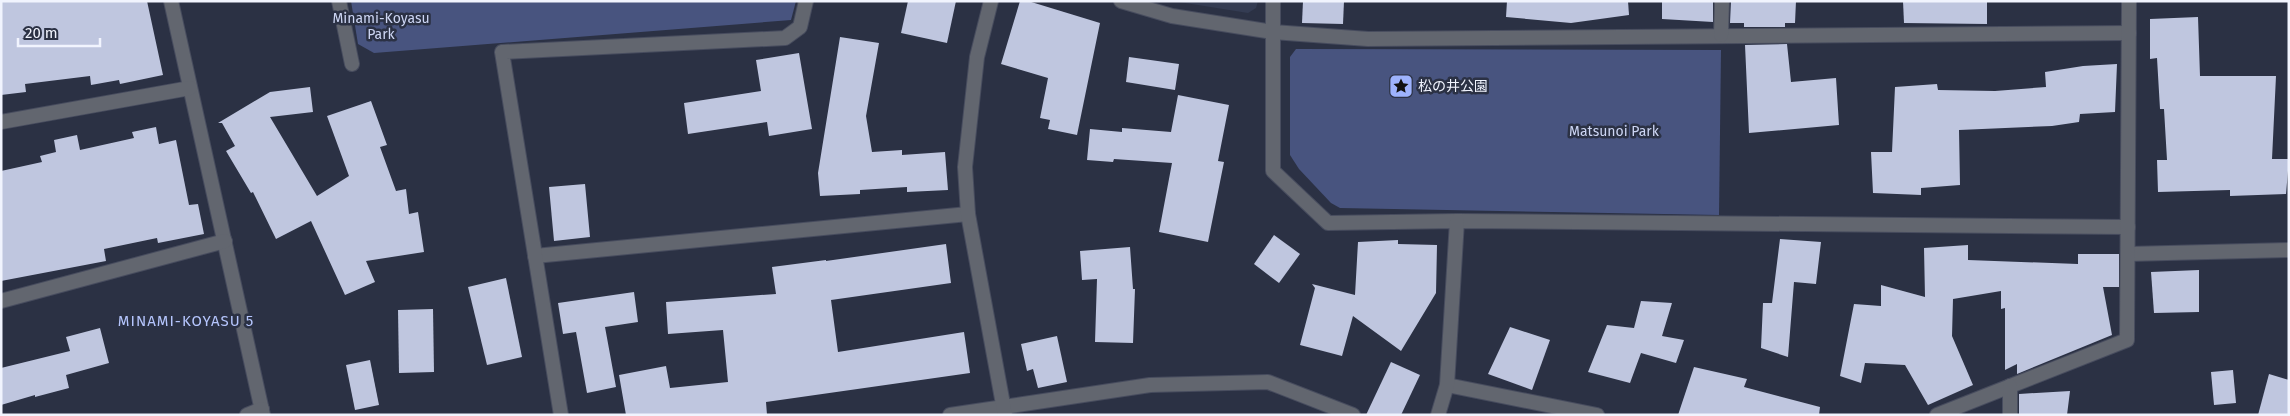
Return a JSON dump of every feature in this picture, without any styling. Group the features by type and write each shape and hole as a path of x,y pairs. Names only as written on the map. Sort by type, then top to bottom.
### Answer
{"street":[{"path":"171,1 263,412 247,415"},
{"path":"339,1 352,64"},
{"path":"561,415 502,52 785,38 800,27 806,1"},
{"path":"991,1 977,57 965,167 968,214 1004,411"},
{"path":"1121,1 1172,16 1273,32 1368,39 2129,33"},
{"path":"1273,1 1273,171 1328,223 1457,221 2128,227"},
{"path":"1722,1 1722,35"},
{"path":"1938,415 2127,340 2129,1"},
{"path":"1,122 190,88"},
{"path":"535,256 968,214"},
{"path":"1438,415 1447,385 1457,221"},
{"path":"1,301 224,241"},
{"path":"2128,254 2289,250"},
{"path":"950,415 1004,411 1150,385 1268,382 1353,415"},
{"path":"1447,385 1597,415"},
{"path":"2010,386 2010,415"}],"shaded area":[{"path":"1173,1 1258,1 1256,8 1248,13"}],"green space":[{"name":"Minami-Koyasu Park","path":"351,1 796,1 791,20 374,53 358,44"},
{"name":"Matsunoi Park","path":"1296,49 1721,50 1719,215 1340,208 1331,203 1299,169 1290,155 1290,57"}],"building":[{"path":"1,1 147,1 163,75 120,84 119,80 91,85 90,76 25,84 26,92 1,95"},
{"path":"908,1 956,1 947,43 901,33"},
{"path":"1020,1 1028,1 1100,23 1077,135 1048,129 1050,120 1040,118 1048,78 1001,64"},
{"path":"1303,1 1344,1 1343,24 1302,23"},
{"path":"1507,1 1628,1 1629,15 1571,23 1506,17"},
{"path":"1662,1 1713,1 1713,22 1662,19"},
{"path":"1731,1 1796,1 1795,23 1785,23 1785,27 1744,27 1744,23 1730,23"},
{"path":"1903,1 1987,1 1987,24 1904,23"},
{"path":"2198,17 2200,76 2276,76 2272,159 2289,159 2286,194 2230,196 2230,190 2158,192 2157,160 2167,160 2164,109 2160,109 2157,58 2150,59 2150,19"},
{"path":"840,37 879,43 866,116 872,152 902,150 902,155 945,152 948,190 907,192 907,187 860,190 860,194 820,196 818,173"},
{"path":"1787,44 1791,82 1836,78 1839,125 1749,133 1745,45"},
{"path":"799,53 812,129 769,136 767,122 688,134 684,103 761,91 756,60"},
{"path":"1129,57 1179,64 1175,90 1126,82"},
{"path":"2117,64 2115,112 2080,114 2079,122 2052,126 1959,130 1960,185 1921,188 1921,195 1873,193 1871,152 1892,152 1895,87 1937,84 1938,90 1995,91 2046,87 2045,72 2083,66"},
{"path":"310,87 313,112 270,117 317,196 349,176 327,116 371,101 387,145 380,147 396,191 406,189 409,214 418,212 424,252 366,261 375,282 345,295 311,221 276,239 253,192 251,193 226,151 235,146 222,123 218,123 270,92"},
{"path":"1178,95 1229,105 1218,161 1224,162 1208,242 1159,232 1172,163 1114,159 1113,162 1087,160 1090,129 1122,132 1122,128 1171,132"},
{"path":"156,127 159,144 176,140 189,205 198,204 204,234 158,243 157,238 104,249 106,261 1,281 1,171 42,162 40,156 56,152 54,140 77,135 80,150 134,138 132,132"},
{"path":"585,184 590,237 554,241 549,187"},
{"path":"1274,235 1300,254 1279,283 1254,264"},
{"path":"1780,239 1821,242 1816,284 1794,282 1788,357 1761,348 1763,303 1772,303"},
{"path":"1398,240 1398,244 1437,245 1436,293 1401,351 1353,316 1342,356 1300,345 1315,288 1312,284 1355,295 1358,242"},
{"path":"946,244 951,283 831,300 838,352 964,332 970,373 766,402 767,415 626,415 619,375 666,366 670,388 728,382 723,330 668,334 666,302 776,294 772,267"},
{"path":"1968,245 1968,260 2078,264 2078,254 2119,254 2119,287 2103,287 2112,335 2017,374 2017,364 2005,370 2005,308 2001,309 2001,291 1953,299 1952,336 1973,385 1928,405 1905,365 1865,363 1861,383 1840,376 1854,304 1881,306 1881,285 1925,297 1924,248"},
{"path":"1130,247 1133,289 1135,289 1133,343 1095,342 1097,279 1082,280 1080,251"},
{"path":"2199,270 2199,312 2154,313 2151,272"},
{"path":"506,278 522,357 487,365 468,287"},
{"path":"634,292 638,322 605,327 616,387 587,393 576,332 563,334 558,303"},
{"path":"1641,301 1672,303 1662,336 1684,340 1676,363 1641,353 1630,383 1588,372 1607,325 1634,328"},
{"path":"433,309 434,372 399,373 398,310"},
{"path":"1510,327 1550,340 1532,390 1488,374"},
{"path":"100,328 109,363 66,375 69,388 1,405 1,368 70,351 66,337"},
{"path":"1057,336 1067,382 1038,388 1033,369 1027,371 1021,344"},
{"path":"370,360 379,405 355,410 346,365"},
{"path":"1391,362 1420,375 1401,415 1366,415"},
{"path":"1694,367 1747,379 1744,387 1820,407 1819,415 1678,415"},
{"path":"2233,370 2236,403 2214,405 2211,372"},
{"path":"2269,374 2289,380 2289,415 2258,415"},
{"path":"2070,391 2067,415 2019,415 2019,394"}],"place":[{"name":"松の井公園","path":"1401,86"}],"district":[{"name":"MINAMI-KOYASU 5","path":"186,321"}]}
